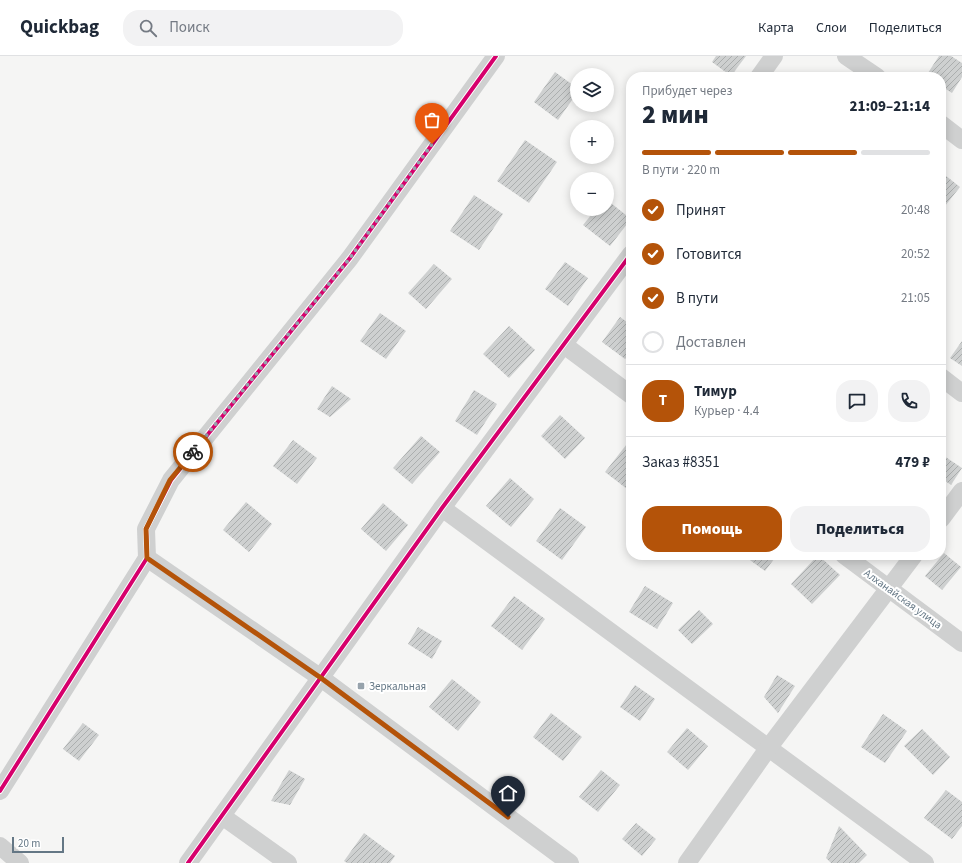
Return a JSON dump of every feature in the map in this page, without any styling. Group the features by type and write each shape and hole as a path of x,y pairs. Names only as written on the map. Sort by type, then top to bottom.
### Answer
{"street":[{"path":"0,791 147,558 146,529 170,480 350,258 496,56"},
{"path":"763,72 774,56"},
{"path":"846,56 870,72"},
{"path":"946,128 962,140"},
{"path":"188,863 442,508 626,261"},
{"path":"564,345 626,392"},
{"path":"946,381 962,393"},
{"path":"946,512 962,491"},
{"path":"442,508 770,747 926,863"},
{"path":"147,558 321,678 570,863"},
{"name":"Алханайская улица","path":"851,560 962,643"},
{"path":"687,863 770,747 910,560"},
{"path":"222,816 288,863"},
{"path":"0,846 20,863"}],"building":[{"path":"716,56 746,56 734,72 726,72 712,62"},
{"path":"939,56 951,56 962,63 962,77 952,93 946,89 946,72 929,72"},
{"path":"555,72 570,83 570,103 558,120 534,102"},
{"path":"525,140 557,162 529,203 497,181"},
{"path":"946,176 960,187 946,205"},
{"path":"474,195 503,214 479,250 450,231"},
{"path":"614,206 626,215 626,225 610,246 583,225 590,216 614,216"},
{"path":"565,262 588,278 568,306 545,289"},
{"path":"434,264 452,279 426,309 408,293"},
{"path":"380,313 406,331 386,359 360,341"},
{"path":"620,317 626,321 626,358 625,359 602,342"},
{"path":"509,326 535,350 509,378 483,354"},
{"path":"962,341 962,366 950,358"},
{"path":"332,386 351,399 330,417 317,409"},
{"path":"474,390 497,404 477,435 455,421"},
{"path":"560,415 585,438 565,459 541,436"},
{"path":"421,436 440,452 412,484 393,468"},
{"path":"293,440 317,458 297,484 273,466"},
{"path":"626,445 626,488 605,472"},
{"path":"946,457 962,468 951,485 946,482"},
{"path":"510,478 534,499 511,527 486,506"},
{"path":"246,502 272,524 249,552 223,530"},
{"path":"383,503 408,525 386,551 361,529"},
{"path":"560,508 586,527 562,560 536,541"},
{"path":"946,555 961,567 942,590 925,576 938,560 946,560"},
{"path":"750,560 773,560 765,571"},
{"path":"813,560 824,560 840,575 812,604 791,584"},
{"path":"645,586 673,603 657,629 629,612"},
{"path":"514,596 545,619 522,650 491,626"},
{"path":"699,610 713,624 692,644 678,630"},
{"path":"418,627 442,641 432,659 408,644"},
{"path":"777,675 795,686 778,713 764,697"},
{"path":"452,679 481,702 458,731 429,707"},
{"path":"635,685 655,699 640,721 620,707"},
{"path":"551,713 582,737 563,761 533,737"},
{"path":"883,714 907,731 885,763 861,747"},
{"path":"83,723 99,735 79,761 63,749"},
{"path":"687,728 708,746 688,770 667,752"},
{"path":"922,729 950,757 933,775 904,746"},
{"path":"289,770 305,779 290,805 271,801"},
{"path":"601,770 620,785 598,812 579,797"},
{"path":"946,790 962,802 962,826 952,839 924,818"},
{"path":"636,823 656,839 642,856 622,839"},
{"path":"839,826 867,855 859,863 831,863 826,858"},
{"path":"364,833 395,856 390,863 347,863 344,861"}],"cycle path":[{"path":"0,791 147,558 146,529 171,480 350,258 496,56"},
{"path":"188,863 442,508 626,261"}],"way so far":[{"path":"193,452 350,258 432,144"}],"place":[{"name":"Зеркальная","path":"361,686"}],"route":[{"path":"193,452 170,480 146,529 145,546 147,558 321,678 508,817"}]}
